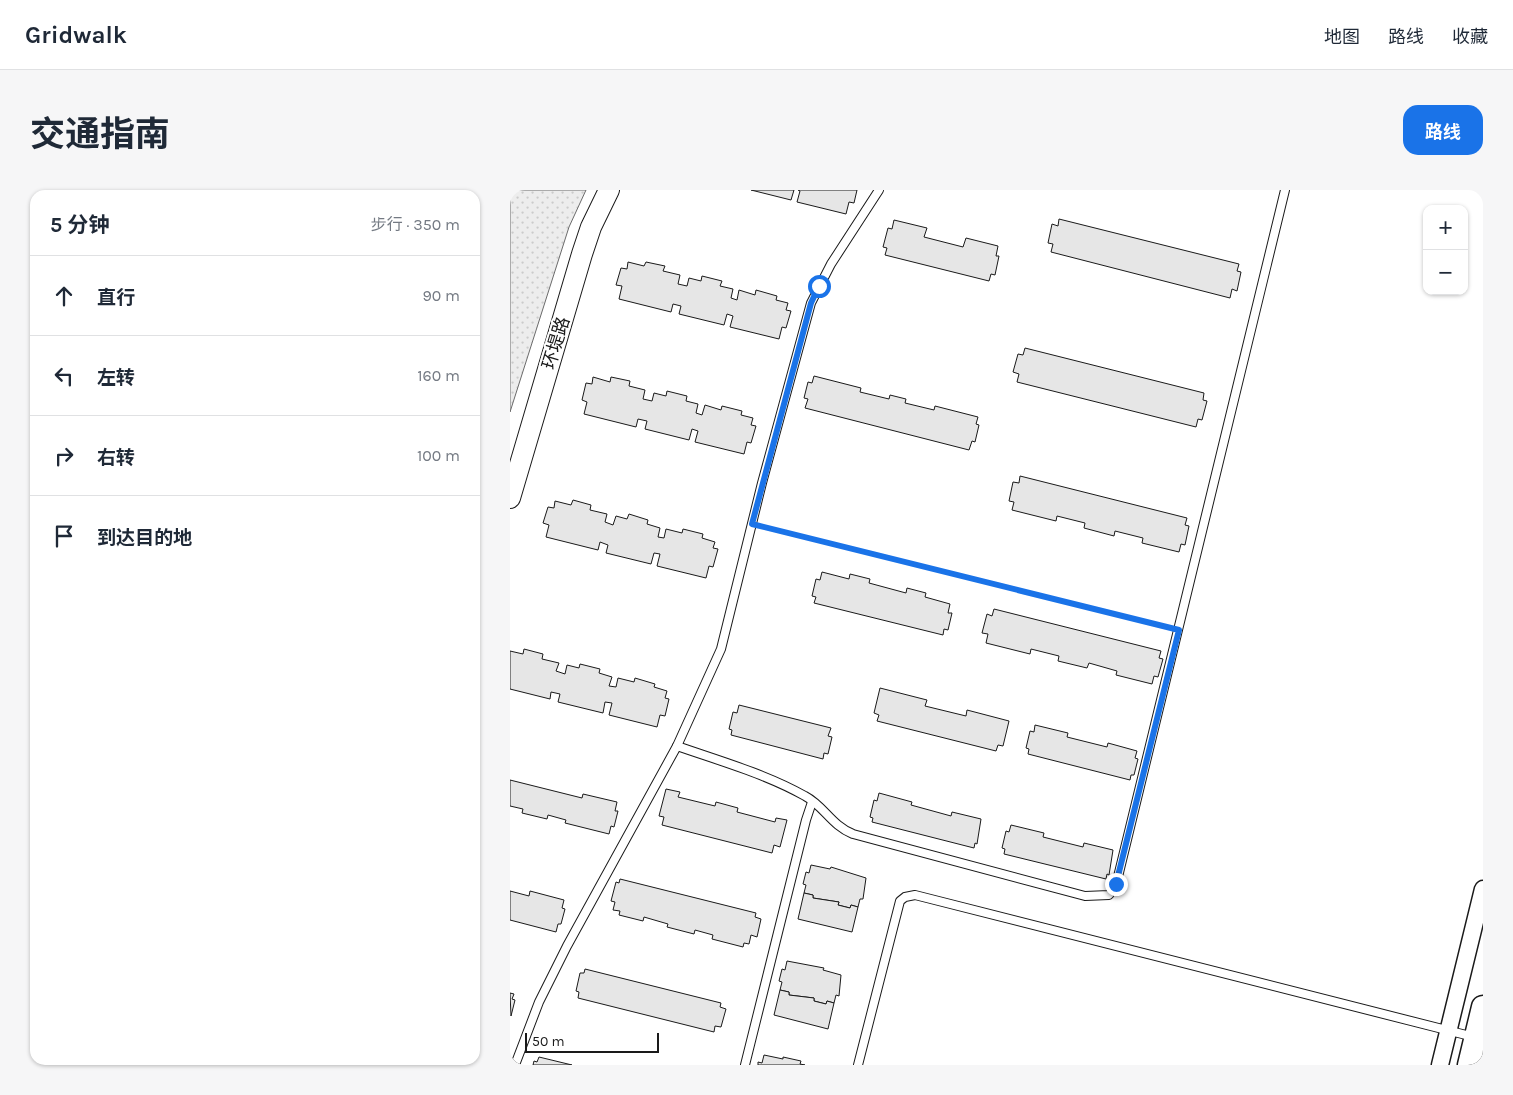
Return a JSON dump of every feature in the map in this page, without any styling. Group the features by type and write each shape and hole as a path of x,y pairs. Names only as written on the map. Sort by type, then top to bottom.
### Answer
{"main road":[{"path":"1469,1065 1483,1007"}],"street":[{"name":"环堤路","path":"510,498 582,254 591,227 609,190"},
{"path":"1440,1065 1483,889"}],"lane":[{"path":"515,1065 539,1002 567,946 677,746 722,649 752,524 811,303 831,264 880,190"},
{"path":"677,746 781,783 808,797 832,822 853,834 1085,896 1108,895 1116,884 1285,190"},
{"path":"744,1065 812,802"},
{"path":"858,1065 900,901 905,897 915,895 1476,1037"}],"path":[{"path":"752,524 1179,630"}],"shaded area":[{"path":"510,190 586,190 569,227 510,412"}],"building":[{"path":"751,190 794,190 791,200"},
{"path":"798,190 857,190 854,203 849,202 846,214 797,202 800,191"},
{"path":"1059,219 1239,264 1237,271 1241,272 1237,291 1232,289 1230,298 1051,252 1053,244 1048,243 1052,224 1058,226"},
{"path":"894,220 927,228 924,237 963,247 966,238 998,246 996,256 999,256 995,275 991,274 989,281 885,255 887,248 883,247 888,228 892,229"},
{"path":"628,262 644,266 646,262 665,266 663,271 680,275 678,284 687,286 689,278 701,281 702,276 722,281 720,286 733,289 731,298 737,300 739,290 755,295 756,290 777,296 776,300 788,303 786,310 791,311 786,328 782,327 779,339 730,327 733,316 727,314 724,325 679,314 681,306 673,304 671,312 619,299 622,286 616,285 621,268 627,269"},
{"path":"1025,348 1204,393 1203,400 1207,401 1202,420 1198,419 1196,427 1017,382 1019,374 1013,372 1018,354 1023,355"},
{"path":"814,376 861,388 860,392 889,399 890,395 906,399 905,403 934,410 935,406 978,417 976,424 979,425 975,442 972,441 969,450 805,408 808,399 804,398 808,382 812,383"},
{"path":"593,377 610,382 611,377 630,381 629,386 645,390 643,399 652,401 654,393 666,396 667,391 687,396 686,401 698,404 696,413 702,415 705,405 721,410 722,406 742,411 741,415 753,418 751,425 756,426 751,443 747,442 744,454 695,442 698,431 692,429 689,440 645,429 647,421 638,419 636,427 584,414 587,402 582,400 586,383 592,384"},
{"path":"1020,476 1187,518 1185,525 1189,526 1185,545 1181,544 1179,552 1142,543 1143,538 1115,531 1114,536 1084,528 1085,523 1057,516 1056,521 1012,510 1014,502 1009,501 1013,482 1019,483"},
{"path":"573,500 591,505 590,510 607,514 605,522 613,525 616,516 627,519 629,514 648,520 647,524 660,528 658,537 664,538 666,529 682,533 683,529 703,534 702,538 715,542 713,548 718,549 713,567 709,566 706,578 657,566 660,554 654,553 651,564 606,553 608,545 600,542 598,550 546,537 549,525 543,523 548,507 554,508 555,501 571,505"},
{"path":"822,572 849,579 850,574 870,579 869,583 906,593 907,588 926,593 925,597 950,604 948,613 952,613 948,630 944,629 943,635 814,603 816,597 812,596 816,579 820,580"},
{"path":"994,609 1161,651 1159,658 1163,659 1158,677 1154,676 1152,684 1116,675 1117,671 1089,663 1087,668 1058,661 1059,656 1031,649 1030,654 986,643 988,634 982,633 987,614 992,616"},
{"path":"524,649 543,654 542,659 559,663 556,671 565,674 567,665 579,668 580,664 600,669 599,673 612,677 609,686 616,687 618,678 634,682 635,678 655,684 654,687 667,691 665,698 669,699 665,716 660,715 657,727 609,715 612,703 605,702 603,713 558,702 560,694 551,692 550,699 510,689 510,651 523,654"},
{"path":"880,688 927,700 925,706 966,716 967,710 1009,721 1003,746 998,745 996,751 877,721 879,715 874,713"},
{"path":"739,705 831,728 828,736 832,737 828,754 824,753 823,759 731,735 732,730 729,729 733,712 737,713"},
{"path":"1035,725 1068,733 1067,737 1107,747 1108,743 1137,751 1135,758 1138,759 1134,775 1131,775 1130,780 1028,754 1029,749 1026,748 1030,731 1034,732"},
{"path":"510,780 582,798 583,794 617,802 615,811 618,811 614,827 611,826 609,834 565,823 566,820 548,815 547,819 522,813 523,809 510,806"},
{"path":"666,789 680,792 678,797 715,806 716,802 738,808 737,812 775,822 776,818 787,820 780,847 774,845 772,853 662,825 664,817 659,816"},
{"path":"879,793 912,802 911,805 951,816 952,812 981,819 977,844 975,843 974,848 872,822 873,818 870,817 874,800 877,801"},
{"path":"1011,825 1044,833 1043,837 1083,847 1084,843 1113,850 1109,875 1107,874 1106,879 1004,854 1005,849 1002,848 1006,831 1009,832"},
{"path":"811,865 830,869 831,867 866,878 863,899 860,899 858,907 851,905 850,908 838,905 839,902 813,898 813,895 804,893 806,885 803,884 806,872 809,873"},
{"path":"620,879 756,913 755,917 761,919 757,937 751,935 749,944 744,943 743,947 712,939 713,935 695,930 694,934 667,927 668,924 644,917 643,921 619,915 620,911 613,910 615,902 611,901 616,882 619,883"},
{"path":"510,891 529,896 530,891 564,900 562,908 565,909 561,924 558,924 556,932 510,920"},
{"path":"804,893 813,895 813,898 839,902 838,905 850,908 851,905 858,907 852,932 798,919"},
{"path":"787,961 824,968 823,970 841,975 839,996 836,995 834,1003 827,1001 826,1004 814,1001 814,998 789,995 789,992 780,990 782,982 779,981 782,969 785,970"},
{"path":"585,969 721,1003 720,1007 726,1009 721,1027 715,1026 714,1032 578,998 579,992 576,991 580,973 584,973"},
{"path":"780,990 789,992 789,995 814,998 814,1001 826,1004 827,1001 834,1003 828,1029 774,1015"},
{"path":"510,993 514,994 512,999 515,1000 511,1016"},
{"path":"764,1055 801,1061 800,1064 805,1065 758,1065 758,1062 762,1063"},
{"path":"539,1057 572,1065 533,1065 534,1061 537,1062"}],"route":[{"path":"819,286 811,303 752,524 1179,630 1116,884"}]}
